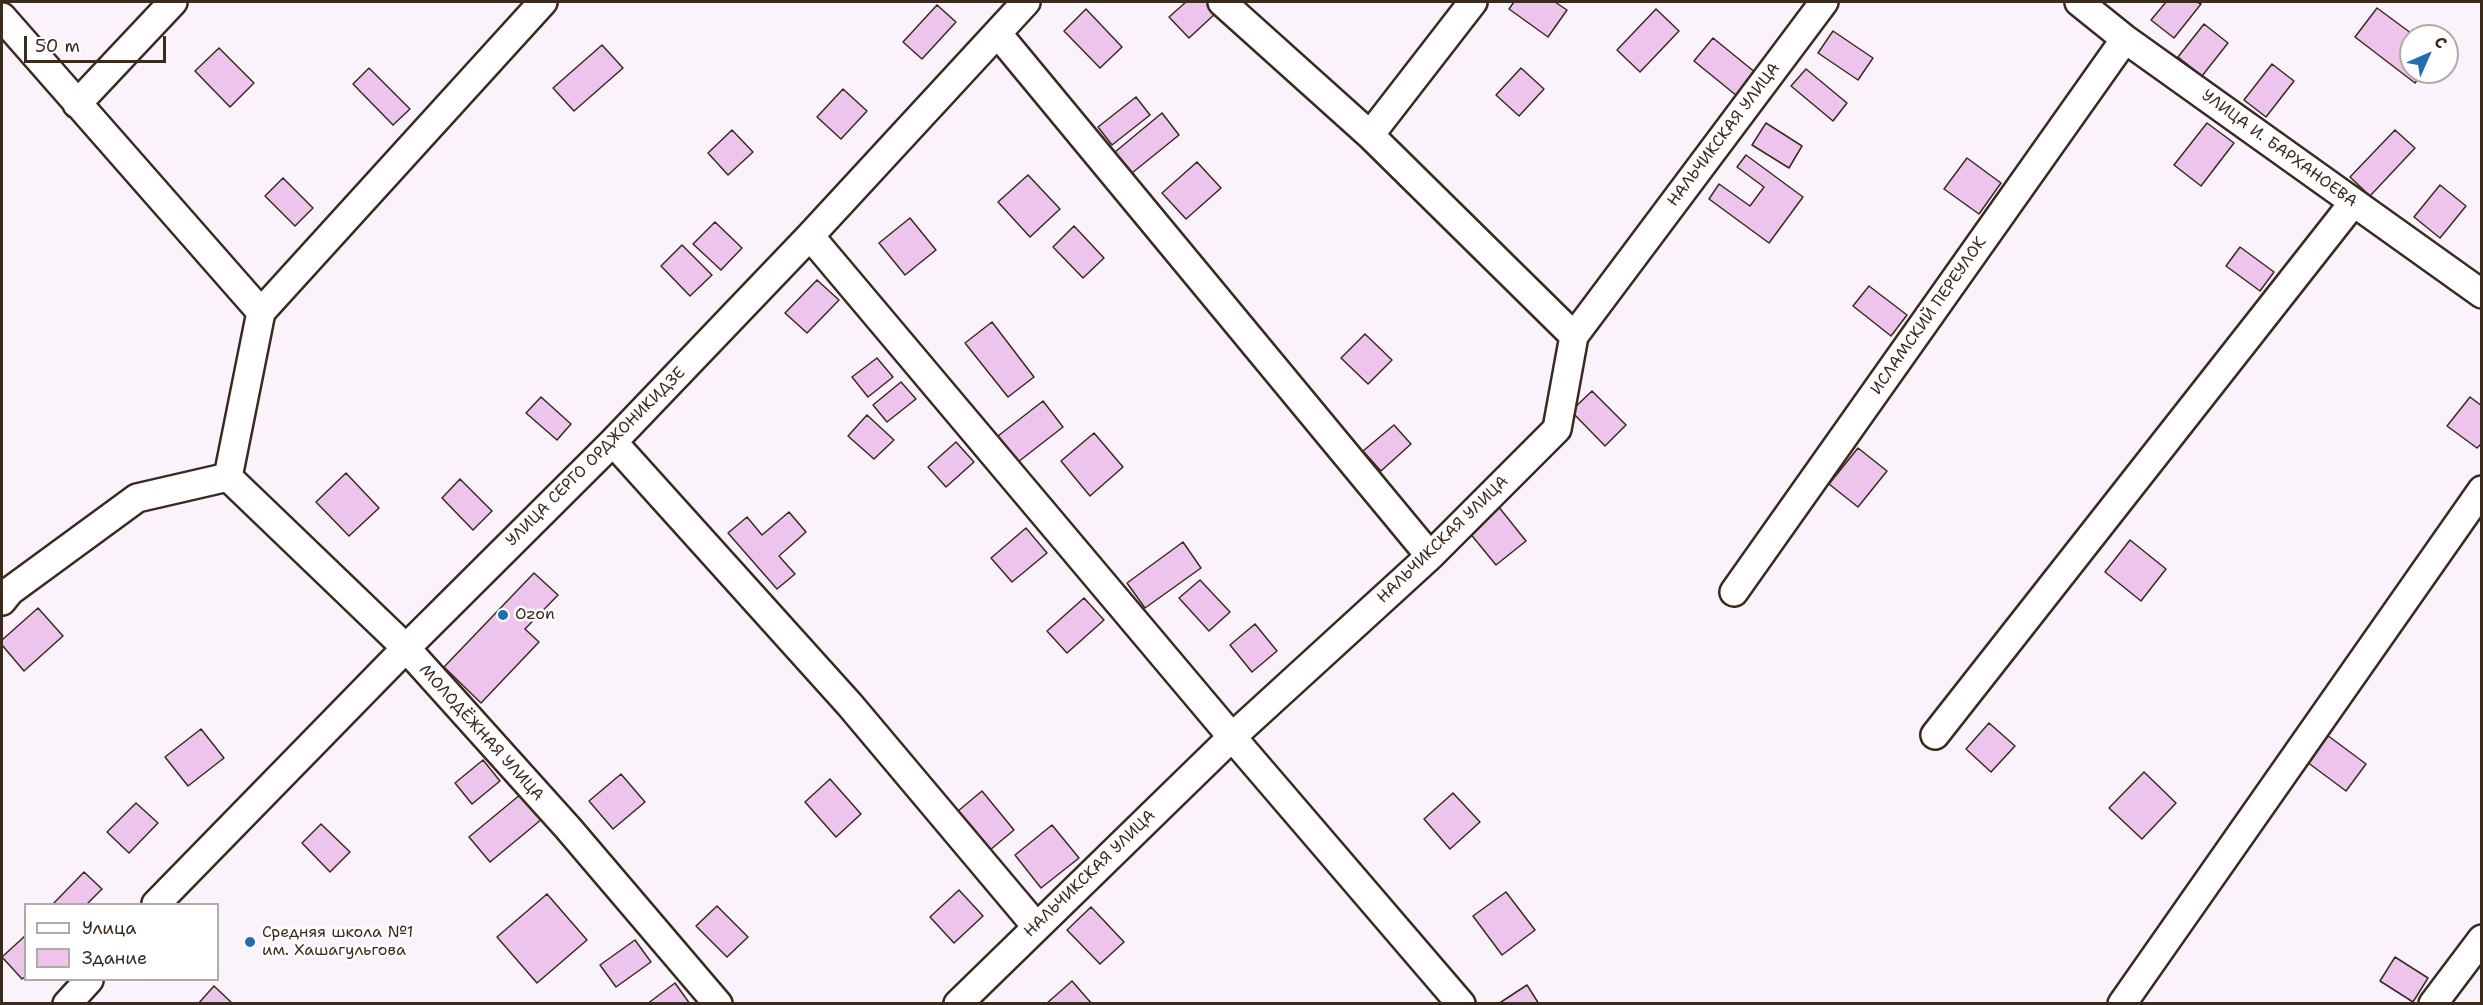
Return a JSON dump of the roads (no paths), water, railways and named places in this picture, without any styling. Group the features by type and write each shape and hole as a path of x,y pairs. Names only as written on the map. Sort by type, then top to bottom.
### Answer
{"street":[{"path":"77,104 174,2"},
{"path":"2,601 10,591 137,498 228,477 261,312 543,2"},
{"name":"УЛИЦА СЕРГО ОРДЖОНИКИДЗЕ","path":"157,903 406,648 613,442 810,236 1026,2"},
{"path":"1222,2 1370,135 1574,336"},
{"path":"1370,135 1473,2"},
{"name":"НАЛЬЧИКСКАЯ УЛИЦА","path":"958,1004 1232,737 1430,556 1557,429 1574,336 1824,2"},
{"name":"УЛИЦА И. БАРХАНОЕВА","path":"2082,2 2125,39 2481,294"},
{"path":"2,17 261,312"},
{"path":"998,33 1430,556"},
{"name":"ИСЛАМСКИЙ ПЕРЕУЛОК","path":"1734,592 2125,39"},
{"path":"1935,735 2353,202"},
{"path":"810,236 1232,737 1461,1004"},
{"path":"613,442 850,705 1036,926"},
{"name":"МОЛОДЁЖНАЯ УЛИЦА","path":"228,477 406,648 568,828 718,1004"},
{"path":"2122,1004 2481,490"},
{"path":"2433,1004 2481,939"},
{"path":"67,1004 88,981"}],"place":[{"name":"Ozon","path":"503,615"},
{"name":"Средняя школа №1 им. Хашагульгова","path":"250,942"}]}
